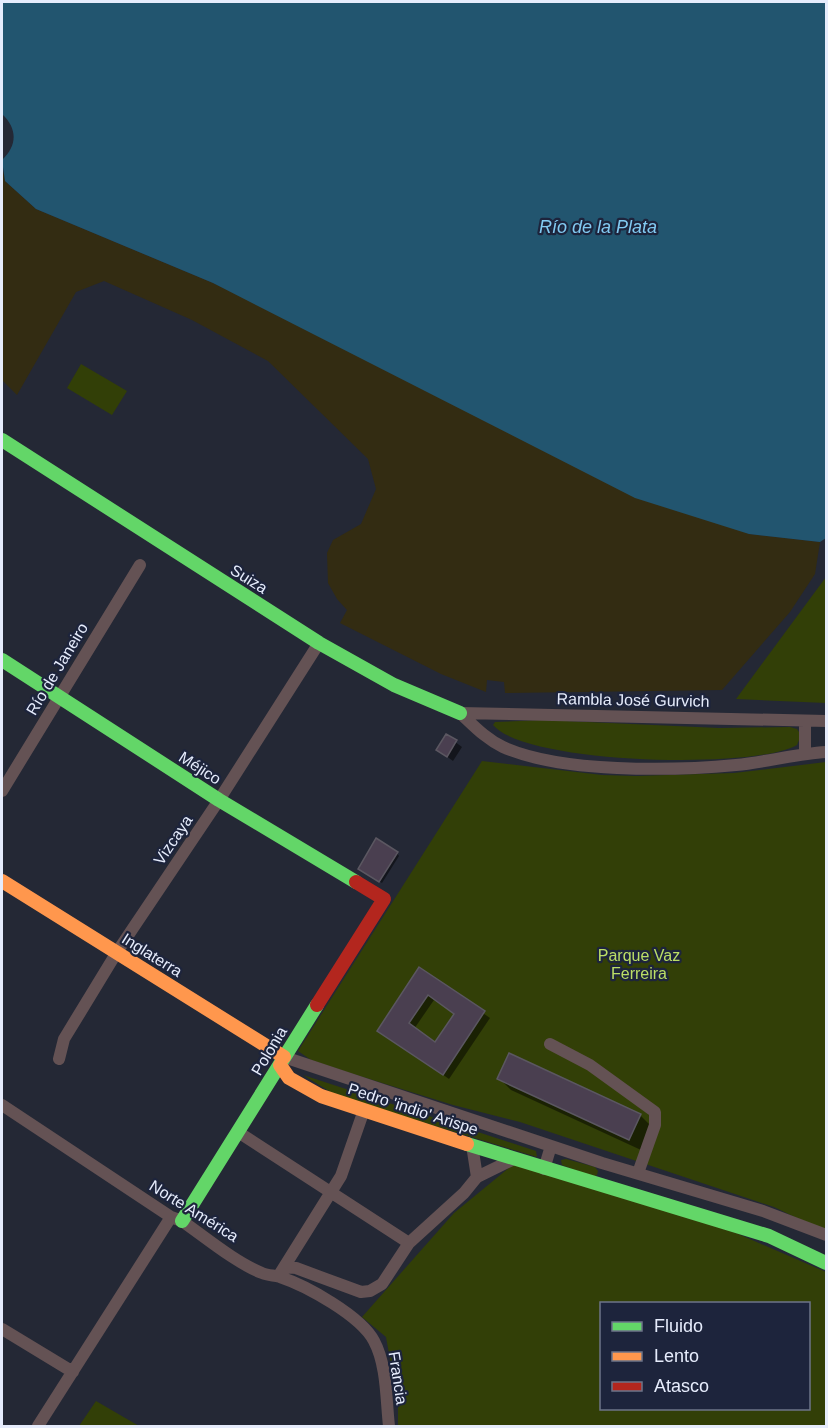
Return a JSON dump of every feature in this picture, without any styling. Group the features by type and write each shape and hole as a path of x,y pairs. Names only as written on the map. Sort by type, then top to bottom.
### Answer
{"street":[{"name":"Suiza","path":"2,440 319,643 394,685 460,713 483,735 503,747 541,758 618,768 735,765 804,753"},
{"name":"Río de Janeiro","path":"2,790 140,565"},
{"name":"Vizcaya","path":"59,1059 64,1039 117,952 219,800 319,643"},
{"name":"Méjico","path":"2,660 219,800 384,899"},
{"name":"Rambla José Gurvich","path":"460,713 826,721"},
{"path":"805,721 804,753 826,752"},
{"name":"Inglaterra","path":"2,881 117,952 282,1061"},
{"name":"Polonia","path":"38,1426 176,1219 238,1132 384,899"},
{"path":"550,1044 590,1065 645,1102 655,1112 656,1125 638,1173"},
{"name":"Pedro 'indio' Arispe","path":"282,1061 289,1078 305,1088 364,1110 544,1169 769,1236 826,1263"},
{"name":"Pedro 'indio' Arispe","path":"282,1061 602,1163 763,1211 826,1235"},
{"name":"Norte América","path":"2,1105 263,1274 281,1272 359,1324 371,1336"},
{"path":"281,1272 341,1176 364,1110"},
{"path":"238,1132 409,1243"},
{"path":"472,1146 477,1177"},
{"path":"544,1169 550,1146"},
{"path":"281,1272 296,1268 361,1292 370,1291 382,1284 409,1243 464,1193 477,1177 514,1159"},
{"path":"596,1185 602,1163"},
{"path":"2,1329 72,1372"},
{"name":"Francia","path":"371,1336 377,1348 383,1376 388,1426"}],"green space":[{"path":"81,364 127,391 112,415 67,388"},
{"path":"826,577 826,703 736,699"},
{"path":"543,720 719,728 790,727 797,729 801,735 797,745 773,753 736,758 641,759 548,748 513,738 493,725 495,722"},
{"name":"Parque Vaz Ferreira","path":"482,761 602,775 636,776 734,773 826,762 826,1232 774,1207 520,1122 453,1105 347,1072 311,1060 298,1051"},
{"path":"303,1075 536,1151 537,1157 337,1096"},
{"path":"566,1159 595,1167 598,1171 597,1175 593,1177 562,1165 561,1160"},
{"path":"516,1162 736,1233 826,1272 826,1426 398,1426 398,1403 386,1337 362,1317 454,1213"},
{"path":"96,1401 139,1426 79,1426"}],"sand":[{"path":"2,166 5,181 36,209 213,283 749,534 820,542 815,574 790,612 722,690 505,693 504,682 487,680 486,692 441,674 340,623 347,610 337,599 328,583 327,553 333,540 361,524 376,489 368,459 268,361 192,320 104,281 76,292 17,395 2,380"}],"water":[{"name":"Río de la Plata","path":"2,2 826,2 826,538 820,542 749,534 635,498 213,283 36,209 5,181 2,160 11,149 14,137 11,126 2,114"}],"building":[{"path":"446,734 457,740 447,757 436,750"},
{"path":"376,838 398,852 379,882 358,869"},
{"path":"419,967 485,1011 443,1075 377,1031","holes":["428,995 454,1014 435,1042 409,1023"]},
{"path":"509,1053 641,1114 629,1140 497,1079"}],"traffic: fast":[{"path":"2,440 319,643 394,685 460,713"},
{"path":"2,660 219,800 356,882"},
{"path":"182,1221 317,1005"},
{"path":"467,1144 769,1236 826,1263"}],"traffic: slow":[{"path":"2,881 284,1057"},
{"path":"280,1065 289,1078 321,1096 467,1144"}],"traffic: jam":[{"path":"317,1005 384,899 356,882"}]}
